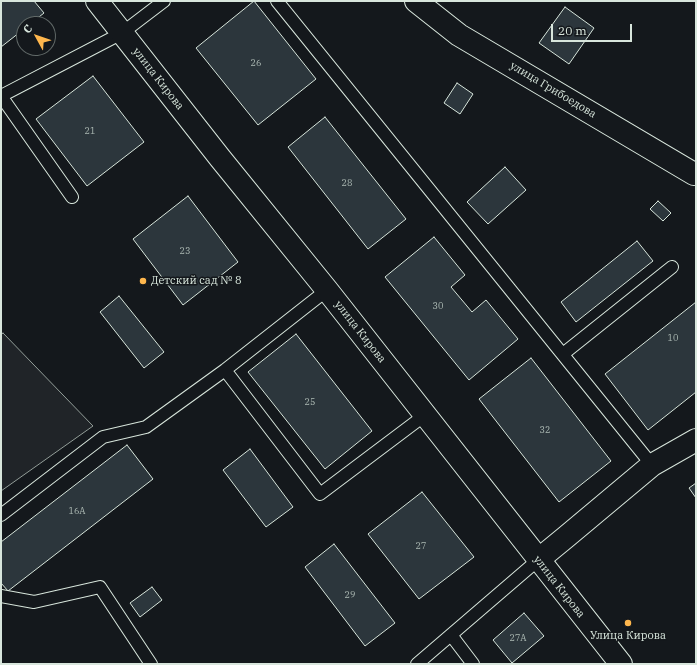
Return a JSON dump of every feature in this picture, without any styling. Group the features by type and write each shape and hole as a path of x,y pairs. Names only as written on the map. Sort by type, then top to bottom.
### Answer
{"main road":[{"name":"улица Кирова","path":"97,1 220,158 327,290 620,664"},
{"name":"улица Грибоедова","path":"416,1 459,35 695,173"},
{"path":"538,560 652,464 696,440"}],"lane":[{"path":"72,197 1,96 122,33 164,1"},
{"path":"277,1 652,464"},
{"path":"563,354 672,267"},
{"path":"1,515 103,437 146,427 225,370 327,290"},
{"path":"225,370 320,494 425,415"},
{"path":"417,664 538,560"},
{"path":"1,596 34,602 100,587 151,664"},
{"path":"450,635 473,664"}],"shaded area":[{"path":"3,333 93,426 1,491 1,335"}],"building":[{"path":"1,1 34,1 44,13 40,16 16,16 16,35 1,47"},
{"path":"254,1 316,79 258,125 196,48"},
{"path":"565,7 594,28 569,64 539,43"},
{"path":"93,76 144,142 87,186 36,119"},
{"path":"457,83 473,94 460,114 444,103"},
{"path":"325,117 406,219 368,249 288,147"},
{"path":"505,167 526,190 488,224 467,202"},
{"path":"188,196 238,262 183,305 133,239"},
{"path":"658,201 671,213 663,221 650,209"},
{"path":"434,237 465,275 451,287 472,312 486,300 518,339 469,380 385,277"},
{"path":"637,241 653,261 576,322 561,302"},
{"path":"119,296 164,352 144,368 100,312"},
{"path":"696,302 696,392 648,430 605,374"},
{"path":"296,334 372,431 325,469 248,372"},
{"path":"531,358 611,461 559,502 479,399"},
{"path":"127,445 153,479 8,591 1,583 1,542"},
{"path":"250,449 293,507 266,527 223,470"},
{"path":"696,483 696,498 689,488"},
{"path":"422,492 474,557 419,599 368,534"},
{"path":"334,544 395,623 365,646 305,567"},
{"path":"152,587 162,600 140,617 130,603"},
{"path":"524,613 544,636 512,663 493,640"}],"place":[{"name":"Детский сад № 8","path":"143,281"},
{"name":"Улица Кирова","path":"628,623"}]}
